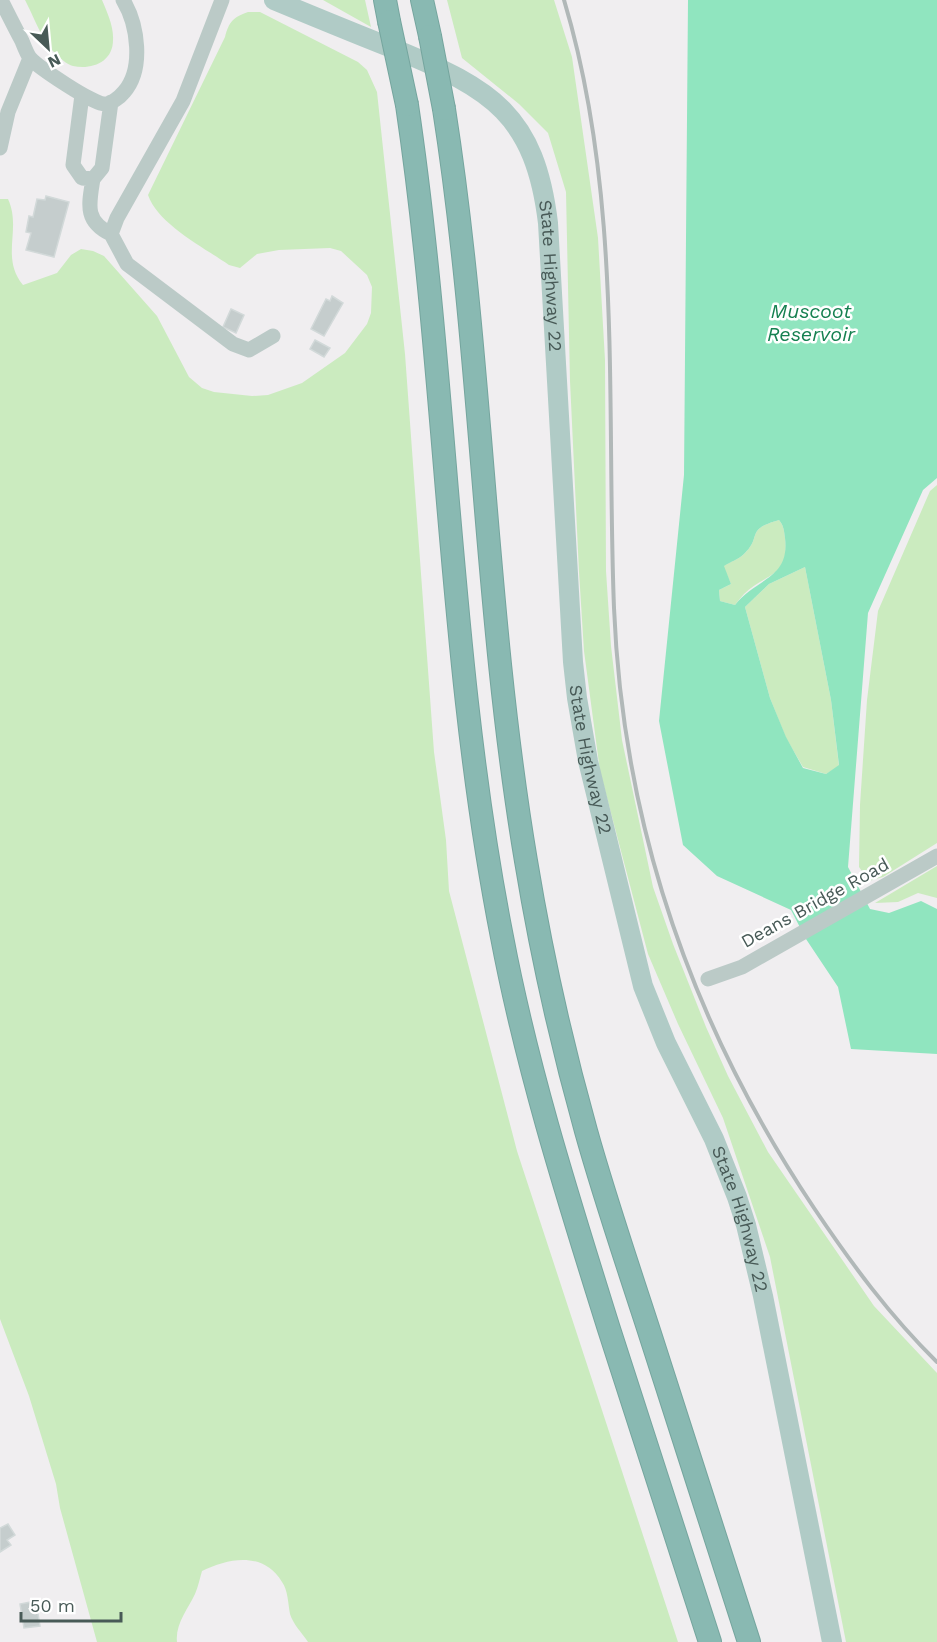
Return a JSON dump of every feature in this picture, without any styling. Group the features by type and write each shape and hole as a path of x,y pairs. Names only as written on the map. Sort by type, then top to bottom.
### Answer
{"highway":[{"path":"422,0 452,162 468,306 506,719 538,932 587,1135 748,1642"},
{"path":"387,10 407,105 432,310 469,723 487,856 501,937 528,1056 556,1156 710,1642"}],"main road":[{"name":"State Highway 22","path":"274,0 444,69 477,88 494,101 515,123 534,159 541,180 548,223 573,662 588,761 643,986 666,1043 714,1139 746,1225 763,1296 832,1642"}],"street":[{"path":"1,0 30,58 95,103 106,104 120,97 130,85 135,67 134,27 123,0"},
{"path":"111,234 117,218 183,101 222,0"},
{"path":"0,148 8,112 30,58"},
{"path":"82,95 73,165 82,178 93,179"},
{"path":"111,102 102,168 93,179 90,216 100,229 111,234 126,264 233,344 249,350 273,336"},
{"name":"Deans Bridge Road","path":"708,978 742,967 937,856"}],"shaded area":[{"path":"25,0 102,0 112,30 112,48 109,54 100,63 87,67 68,64 46,42"},
{"path":"323,0 365,0 371,27"},
{"path":"447,0 554,0 572,57 598,238 605,360 606,571 611,646 622,740 653,887 706,1027 728,1076 768,1152 874,1306 937,1373 937,1642 846,1642 770,1257 723,1118 678,1024 648,954 600,771 584,651 579,572 570,381 566,192 548,133 519,104 462,58"},
{"path":"248,12 260,12 358,62 367,70 377,92 405,354 434,752 446,840 449,891 517,1151 678,1642 308,1642 291,1618 287,1593 282,1582 265,1565 245,1560 223,1563 202,1571 195,1594 180,1623 177,1642 97,1642 60,1508 56,1484 29,1396 0,1319 0,199 8,199 12,210 13,264 23,285 57,273 71,255 81,249 104,256 157,316 189,377 202,388 214,392 252,396 268,395 302,383 345,353 367,324 371,313 372,287 367,275 341,251 330,248 279,250 257,254 240,268 229,265 171,225 153,206 148,195 228,27 235,18"},
{"path":"937,485 937,843 883,877 869,881 859,867 860,805 867,700 878,611 930,491"},
{"path":"779,520 784,531 786,551 780,568 752,587 735,605 720,601 719,590 731,584 723,566 737,559 750,548 761,527"},
{"path":"805,567 831,700 839,766 826,774 803,767 786,738 770,698 745,607 769,584"},
{"path":"937,866 937,898 918,893 898,902 875,903"}],"water":[{"name":"Muscoot Reservoir","path":"688,0 937,0 937,478 923,490 868,613 848,867 870,909 889,913 921,901 937,909 937,1054 851,1049 838,987 806,939 791,910 717,876 683,845 659,721 684,475","holes":["779,520 784,531 785,552 777,570 735,605 720,601 719,590 731,584 724,566 750,548 761,527","805,567 831,700 839,765 826,774 803,768 786,737 770,698 745,607 769,584"]}],"building":[{"path":"46,196 69,202 54,257 26,250 31,233 26,232 29,216 33,217 37,199 45,200"},
{"path":"332,296 343,303 324,336 311,329 326,299 330,301"},
{"path":"231,309 244,315 236,333 223,327"},
{"path":"315,340 330,348 324,357 310,349"},
{"path":"8,1524 15,1535 7,1540 11,1545 0,1552 0,1528"},
{"path":"36,1601 40,1626 24,1628 20,1604"}],"railway":[{"path":"564,0 583,74 596,150 604,225 610,378 614,608 620,689 632,769 649,846 672,922 700,996 733,1069 771,1139 814,1208 857,1269 887,1308 937,1362"}]}
